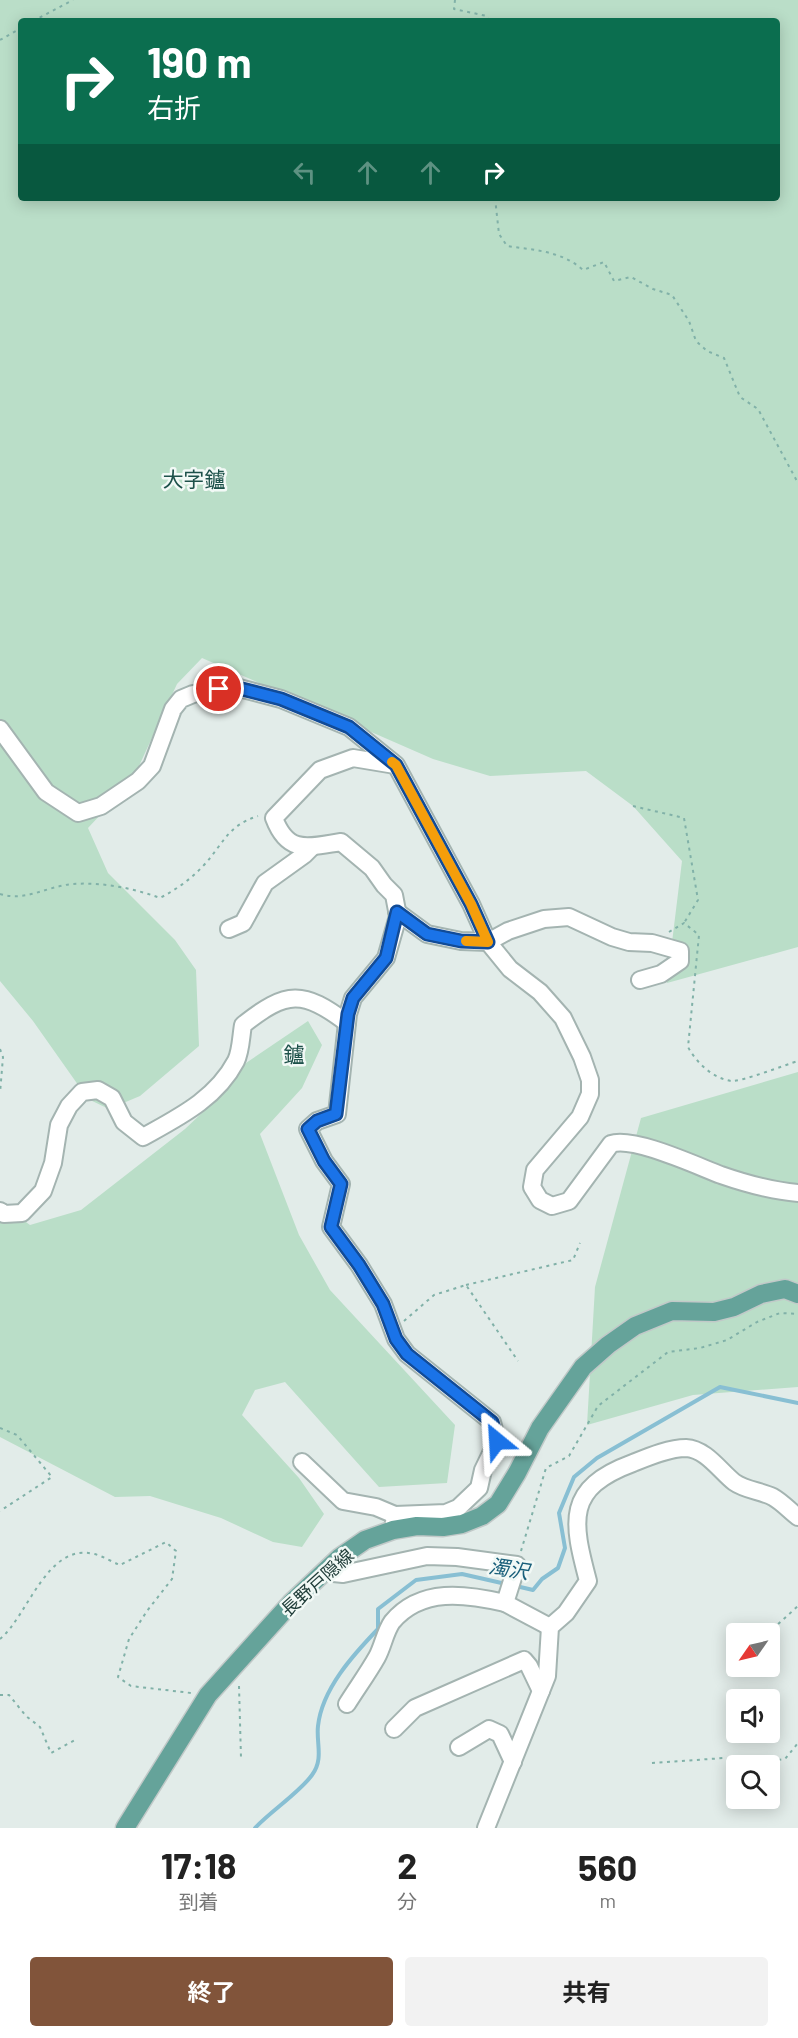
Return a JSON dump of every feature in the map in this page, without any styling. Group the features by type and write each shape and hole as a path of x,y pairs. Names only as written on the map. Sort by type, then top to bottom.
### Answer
{"main road":[{"name":"長野戸隠線","path":"125,1828 207,1695 324,1572 364,1540 394,1522 443,1527 462,1524 482,1516 498,1504 518,1473 540,1428 584,1367 608,1345 635,1326 672,1311 714,1312 734,1307 761,1294 785,1289 798,1293"}],"street":[{"path":"0,729 46,792 78,813 101,806 138,781 152,766 173,709 181,699 193,694 238,688 281,699 349,727 396,765 471,904 488,942 510,969 540,992 563,1018 582,1057 590,1080 591,1094 580,1117 535,1170 532,1187 540,1200 552,1206 568,1201 611,1144 617,1142 646,1147 724,1176 798,1193"},
{"path":"302,1462 343,1502 376,1507 394,1522 446,1513 458,1508 479,1488 483,1470 497,1441 492,1422 407,1354 393,1331 383,1304 359,1265 331,1227 341,1184 324,1161 308,1129 317,1121 336,1114 347,1023 353,998 386,958 397,912 394,895 372,868 341,842 312,847 291,844 279,833 274,818 321,770 353,758 396,765"},
{"path":"229,929 243,923 265,883 312,847"},
{"path":"397,912 427,934 461,941 488,942 508,931 544,920 569,917 628,942 652,943 680,951 680,961 661,974 640,980"},
{"path":"0,1211 4,1214 22,1213 43,1191 53,1163 59,1125 69,1106 82,1092 98,1090 112,1098 124,1122 143,1137 179,1118 214,1093 237,1059 243,1025 271,1006 293,998 304,998 328,1009 347,1023"},
{"path":"486,1828 547,1676 550,1627 566,1613 588,1581 577,1539 578,1511 582,1496 612,1471 654,1455 687,1448 713,1460 736,1483 773,1497 798,1517"},
{"path":"324,1572 344,1574 427,1556 457,1557 515,1570 507,1598"},
{"path":"347,1704 379,1655 391,1624 403,1612 430,1597 507,1598 550,1627"},
{"path":"394,1729 415,1708 524,1660 541,1690"},
{"path":"459,1747 489,1729 500,1734 513,1762"}],"path":[{"path":"39,18 73,0"},
{"path":"455,0 454,9 488,18"},
{"path":"0,40 18,30"},
{"path":"495,201 499,234 507,246 549,253 572,260 583,270 604,262 614,281 631,277 652,289 672,295 689,321 696,341 707,351 724,358 740,397 758,409 798,483"},
{"path":"633,807 684,818 698,900 684,923 652,943"},
{"path":"0,894 13,898 72,884 132,888 160,898 180,888 205,863 221,840 244,820 281,810"},
{"path":"684,923 699,934 688,1047 695,1060 710,1072 731,1081 798,1061"},
{"path":"0,1049 3,1057 0,1093"},
{"path":"393,1331 434,1295 465,1285 573,1260 580,1243"},
{"path":"465,1285 518,1361"},
{"path":"515,1570 546,1468 569,1456 598,1406 668,1352 700,1348 727,1340 757,1322 780,1313 798,1314"},
{"path":"0,1428 17,1435 52,1477 0,1511"},
{"path":"0,1639 9,1631 35,1589 57,1563 74,1553 93,1553 120,1565 166,1542 176,1551 172,1579 147,1611 129,1640 118,1677 131,1686 207,1695"},
{"path":"779,1623 798,1606"},
{"path":"228,1671 239,1687 241,1758"},
{"path":"0,1695 9,1695 26,1716 40,1727 51,1753 75,1740"},
{"path":"652,1764 724,1758 747,1764 785,1759 798,1743"}],"green space":[{"path":"0,0 798,0 798,947 667,983 682,861 633,806 586,771 490,776 433,759 202,658 177,684 132,781 88,828 108,873 175,940 196,970 199,1046 140,1096 109,1109 88,1099 33,1021 0,981"},
{"path":"308,1021 322,1045 302,1088 260,1134 299,1235 330,1290 455,1425 447,1483 379,1487 285,1382 255,1390 242,1415 299,1478 324,1514 302,1547 273,1542 221,1518 150,1496 115,1497 0,1437 0,1203 30,1225 81,1210 185,1129 224,1092 246,1063"},
{"path":"798,1072 798,1387 693,1395 587,1425 595,1287 641,1118"}],"waterway":[{"name":"濁沢","path":"516,1586 533,1590 542,1579 558,1568 565,1548 559,1513 574,1477 597,1458 720,1387 798,1403"},
{"name":"濁沢","path":"255,1828 300,1788 316,1769 319,1757 318,1726 326,1699 340,1673 378,1629 378,1609 416,1580 462,1574 506,1584"}],"slow traffic":[{"path":"392,762 396,765 471,904 488,942 466,941"}],"district":[{"name":"大字鑪","path":"194,478"},
{"name":"鑪","path":"294,1053"}],"route":[{"path":"219,689 238,688 281,699 349,727 396,765 471,904 488,942 461,941 427,934 397,912 398,916 386,958 353,998 348,1014 336,1114 317,1121 308,1129 324,1161 341,1184 331,1227 359,1265 383,1304 396,1339 407,1354 422,1368 492,1422 497,1441"}]}
